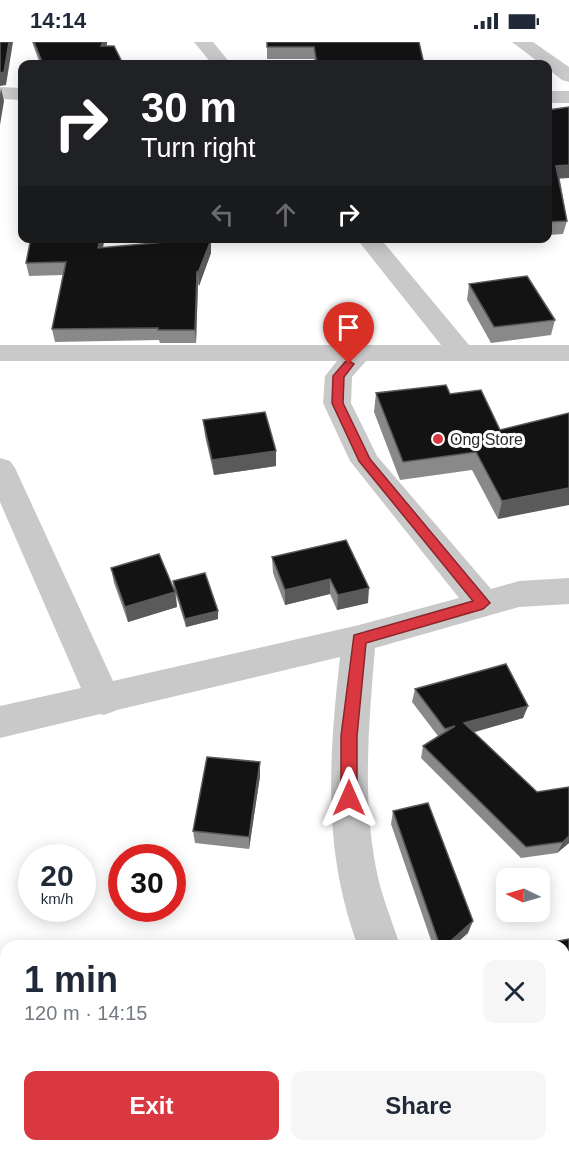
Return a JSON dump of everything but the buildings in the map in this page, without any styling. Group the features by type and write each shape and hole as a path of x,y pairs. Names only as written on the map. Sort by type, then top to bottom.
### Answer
{"street":[{"path":"203,42 219,60"},
{"path":"521,42 546,60"},
{"path":"552,64 569,76"},
{"path":"0,93 18,94"},
{"path":"552,97 569,97"},
{"path":"371,243 461,352"},
{"path":"0,352 569,352"},
{"path":"359,352 339,376 338,403 365,461 483,603"},
{"path":"0,468 104,700"},
{"path":"0,722 104,700 359,639 519,594 569,591"},
{"path":"359,639 349,736 349,798 354,859 367,914 377,940"}],"place":[{"name":"Ong Store","path":"438,439"}],"route":[{"path":"349,364 339,376 338,403 365,461 483,603 359,639 349,736 349,798"}]}
